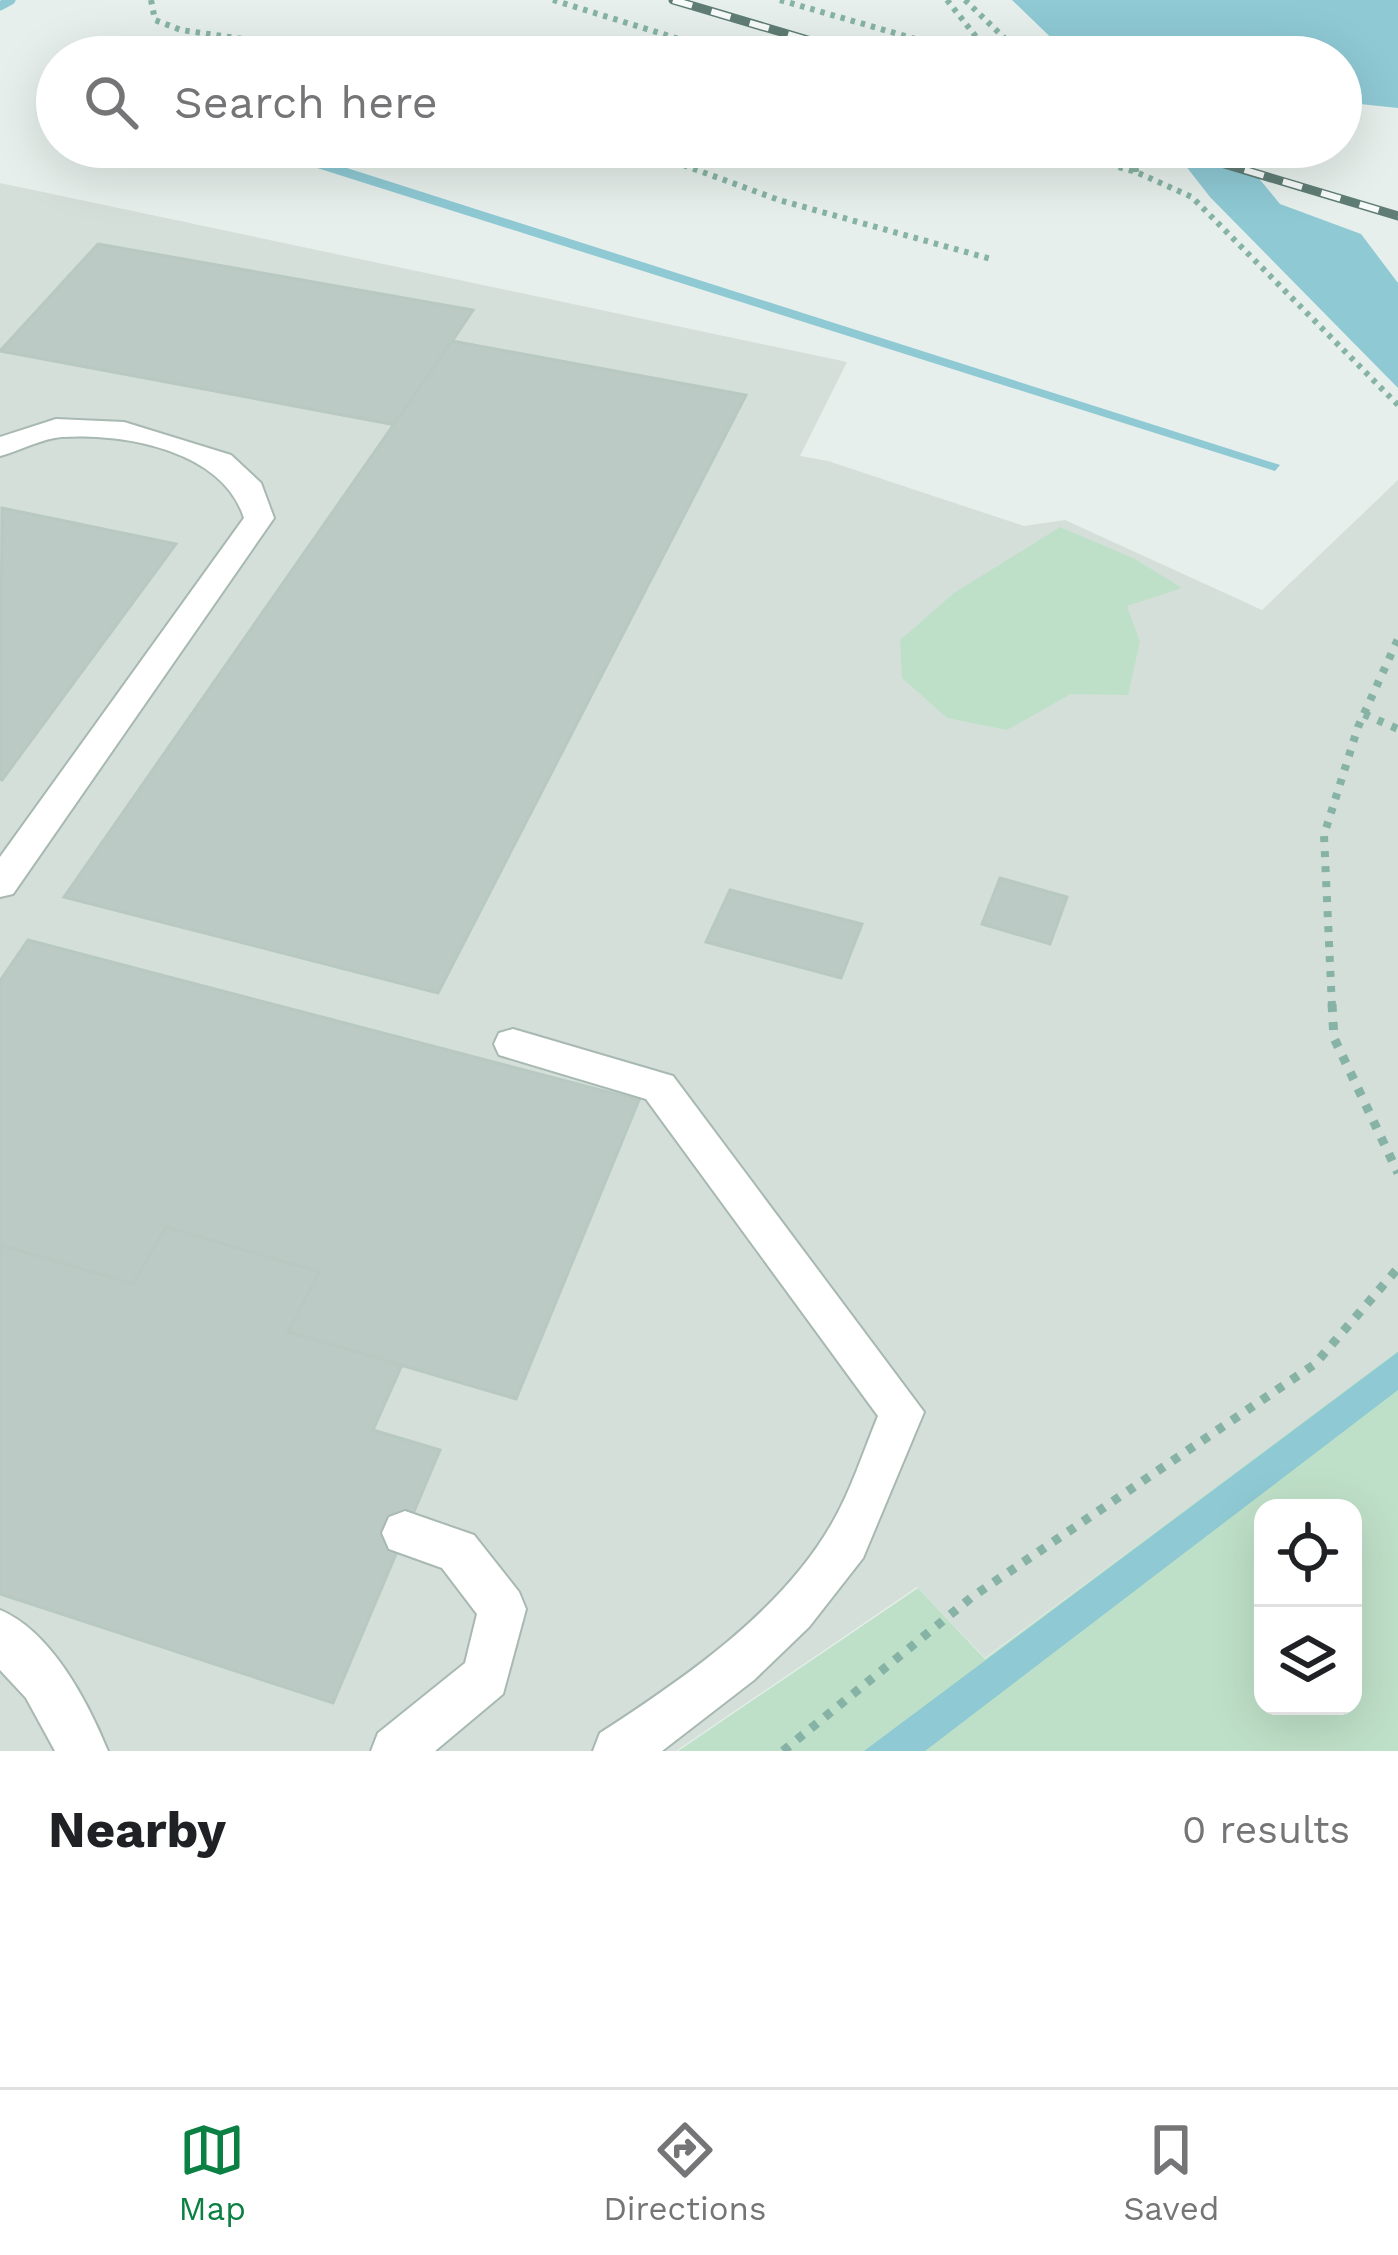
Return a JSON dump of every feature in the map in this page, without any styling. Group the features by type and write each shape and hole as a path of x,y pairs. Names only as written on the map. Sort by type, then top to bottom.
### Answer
{"lane":[{"path":"0,447 56,428 124,431 221,461 250,490 259,518 14,842 0,884"},
{"path":"513,1044 659,1087 902,1412 840,1554 778,1621 677,1713 618,1751"},
{"path":"396,1751 486,1677 502,1609 458,1551 405,1533"},
{"path":"0,1634 43,1681 83,1751"}],"path":[{"path":"151,0 154,20 199,36"},
{"path":"553,0 669,36"},
{"path":"780,0 903,36"},
{"path":"946,0 976,36"},
{"path":"965,0 1002,36"},
{"path":"691,168 779,200 991,259"},
{"path":"1122,168 1192,196 1398,405"},
{"path":"1136,168 1136,172"},
{"path":"1398,639 1364,714 1324,835 1334,1038 1398,1173"},
{"path":"1364,714 1398,729"},
{"path":"783,1751 972,1597 1315,1364 1398,1268"}],"shaded area":[{"path":"0,183 847,362 800,456 1024,526 1065,520 1262,610 1398,480 1398,1352 985,1658 917,1587 676,1751 0,1751"}],"green space":[{"path":"1060,527 1135,559 1182,588 1127,606 1140,642 1128,695 1071,694 1007,730 947,718 902,678 900,640 954,593"},
{"path":"1398,1351 1398,1751 678,1751 918,1588 985,1659"}],"water":[{"path":"1012,0 1398,0 1398,108 1362,104 1362,36 1049,36"},
{"path":"317,168 347,168 1280,465 1275,471"},
{"path":"1187,168 1250,168 1280,204 1361,234 1398,283 1398,388 1210,197"},
{"path":"1398,1352 1398,1390 925,1751 864,1751"}],"building":[{"path":"98,244 473,310 396,425 0,351"},
{"path":"452,341 746,395 438,993 64,897"},
{"path":"2,508 176,544 2,780 0,779"},
{"path":"1000,878 1067,897 1050,944 982,924"},
{"path":"730,890 862,924 841,978 706,942"},
{"path":"28,940 639,1100 516,1399 288,1332 319,1272 166,1227 133,1284 0,1245 0,981"},
{"path":"166,1227 319,1272 288,1332 402,1365 373,1430 440,1450 333,1703 0,1594 0,1245 133,1284"}],"waterway":[{"path":"0,6 11,0"}],"railway":[{"path":"673,0 794,36"},
{"path":"1238,168 1398,216"}]}
